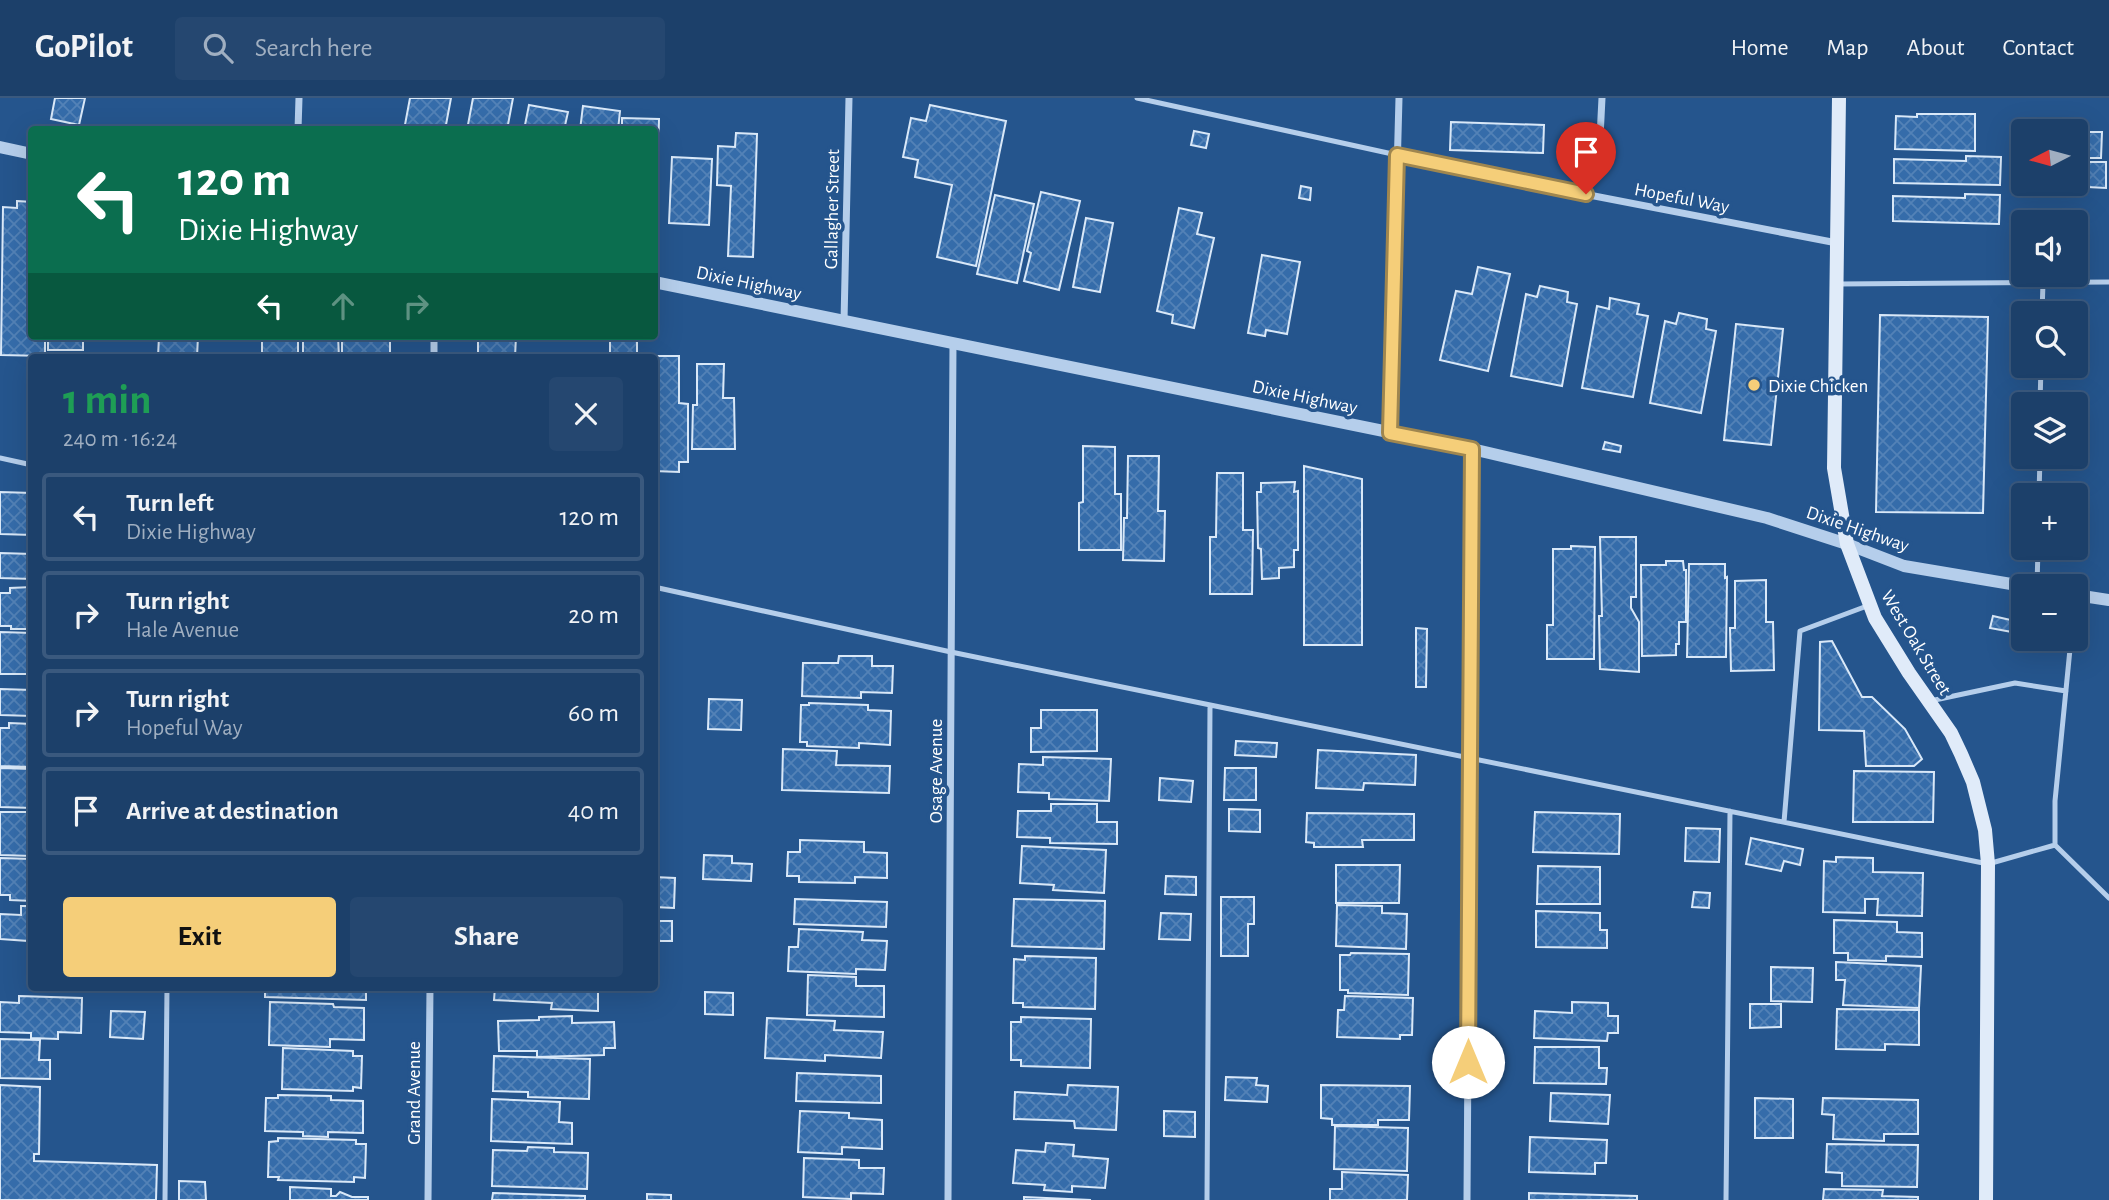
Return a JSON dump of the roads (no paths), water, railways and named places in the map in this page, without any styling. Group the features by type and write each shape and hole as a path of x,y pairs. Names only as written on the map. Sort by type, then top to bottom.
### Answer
{"main road":[{"name":"West Oak Street","path":"1839,98 1834,468 1847,544 1869,605 1909,673 1951,733 1973,782 1985,830 1988,863 1986,1200"}],"street":[{"path":"298,126 299,98"},
{"name":"Gallagher Street","path":"844,321 849,98"},
{"path":"1390,433 1399,98"},
{"path":"1586,194 1599,158 1602,98"},
{"path":"0,148 28,153"},
{"name":"Hopeful Way","path":"1397,155 1838,243"},
{"name":"Dixie Highway","path":"658,283 1472,449 1768,518 1904,566 2011,584"},
{"name":"Osage Avenue","path":"948,1200 953,343"},
{"path":"1467,1200 1472,449"},
{"path":"2088,598 2109,600"},
{"name":"Grand Avenue","path":"428,1200 430,991"}],"lane":[{"path":"1137,98 1397,155"},
{"path":"2088,282 2109,282"},
{"path":"1837,284 2011,283"},
{"path":"0,458 28,464"},
{"path":"658,588 951,652 1988,863 2055,845"},
{"path":"1784,822 1800,632 1869,605"},
{"path":"2070,651 2055,801 2055,845 2109,898"},
{"path":"1930,701 2015,683 2066,691"},
{"path":"1207,1200 1210,705"},
{"path":"1727,1200 1730,811"},
{"path":"165,1200 167,991"}],"place":[{"name":"Dixie Chicken","path":"1754,385"}]}
